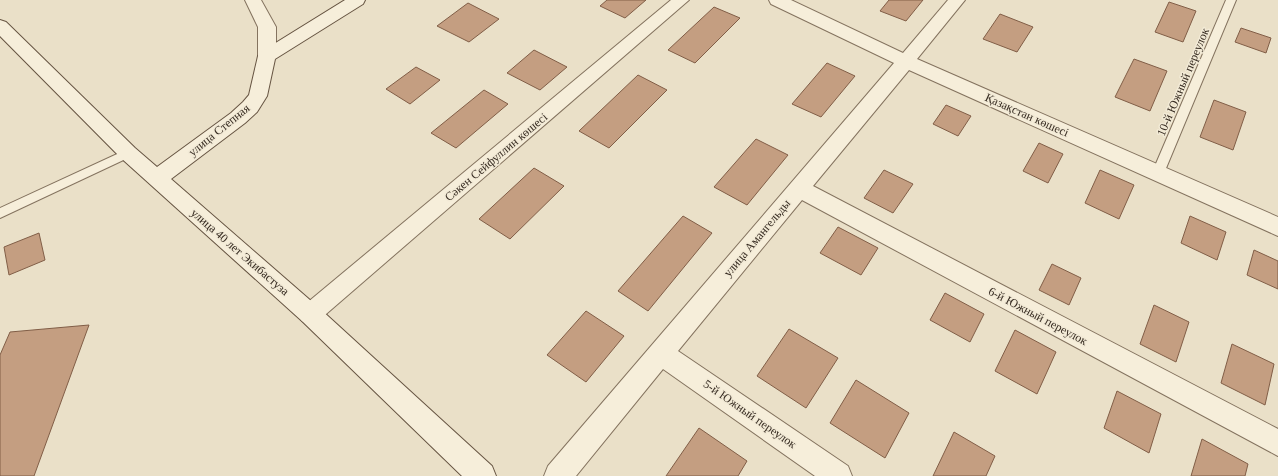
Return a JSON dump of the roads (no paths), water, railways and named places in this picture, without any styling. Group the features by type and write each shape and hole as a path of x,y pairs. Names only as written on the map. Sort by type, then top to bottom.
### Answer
{"street":[{"name":"улица Степная","path":"156,179 238,118 250,107 258,96 267,56 267,27 253,0"},
{"path":"267,56 357,0"},
{"name":"Сәкен Сейфуллин көшесі","path":"310,314 681,0"},
{"name":"Қазақстан көшесі","path":"777,0 906,61 1278,227"},
{"name":"улица Амангельды","path":"558,476 957,0"},
{"name":"улица 40 лет Экибастуза","path":"0,26 128,153 310,314 482,476"},
{"name":"6-й Южный переулок","path":"799,188 1278,443"},
{"name":"5-й Южный переулок","path":"661,353 838,476"}],"lane":[{"name":"10-й Южный переулок","path":"1158,174 1231,0"},
{"path":"0,213 128,153"}]}
